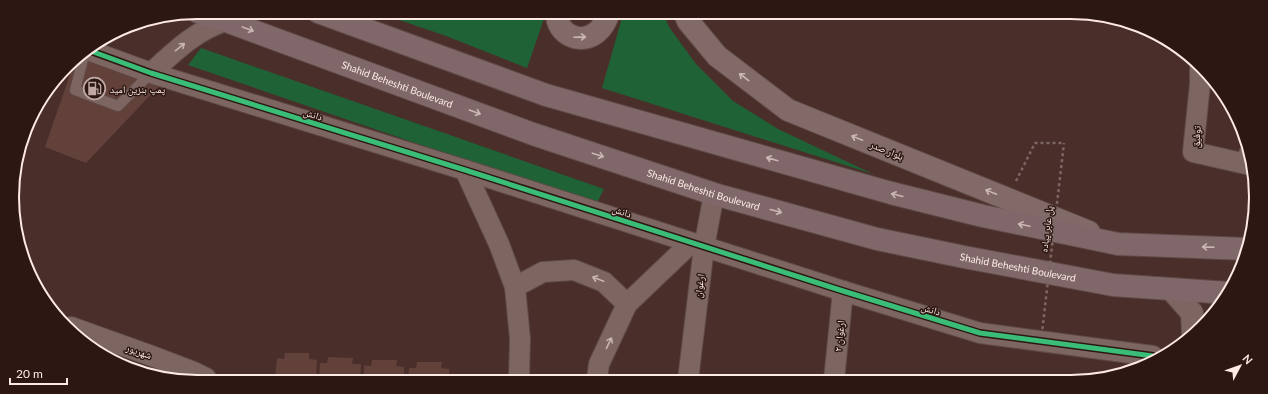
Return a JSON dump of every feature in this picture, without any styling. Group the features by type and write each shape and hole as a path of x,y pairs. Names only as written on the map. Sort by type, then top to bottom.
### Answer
{"highway":[{"name":"Shahid Beheshti Boulevard","path":"220,19 533,134 714,194 877,238 942,252 1113,285 1221,293"},
{"path":"337,19 546,95 891,193 983,216 1118,244 1241,249"}],"main road":[{"path":"557,19 565,34 575,38 585,38 597,33 606,19"},
{"name":"بلوار صدر","path":"687,19 717,56 788,110 1118,244"}],"street":[{"path":"151,73 176,50 196,35 207,28 226,21"},
{"name":"دانش","path":"94,52 151,73 466,170 697,245 980,333 1152,356"},
{"name":"توفیق","path":"1200,74 1193,152 1245,159"},
{"path":"466,170 499,244 515,288 520,339 519,375"},
{"name":"ارغوان","path":"688,375 697,245 714,194"},
{"path":"597,375 598,364 626,304 697,245"},
{"path":"515,288 543,272 574,270 604,282 626,304"},
{"path":"1171,289 1192,312 1193,327"},
{"name":"ارغوان ۲","path":"835,375 843,291"},
{"name":"شهریور","path":"78,330 159,358 200,375"}],"lane":[{"path":"83,61 76,90 118,106 151,73"}],"green space":[{"path":"396,19 544,19 527,68 446,36"},
{"path":"622,19 666,19 669,27 696,64 733,101 778,129 873,174 602,88"},
{"path":"201,48 604,189 596,205 188,65"}],"building":[{"path":"88,57 159,86 86,163 45,147 71,71"},
{"path":"285,353 309,353 309,359 317,360 316,375 275,375 277,358 284,359"},
{"path":"328,357 353,358 352,364 361,364 360,375 319,375 320,363 327,363"},
{"path":"372,360 397,360 396,366 404,367 404,375 364,375 364,365 371,366"},
{"path":"417,362 442,362 441,368 449,369 449,375 408,375 409,368 416,368"}],"cycle path":[{"path":"94,52 151,73 465,170 843,291 980,333 1152,356"}],"place":[{"name":"پمپ بنزین امید","path":"94,89"}]}
